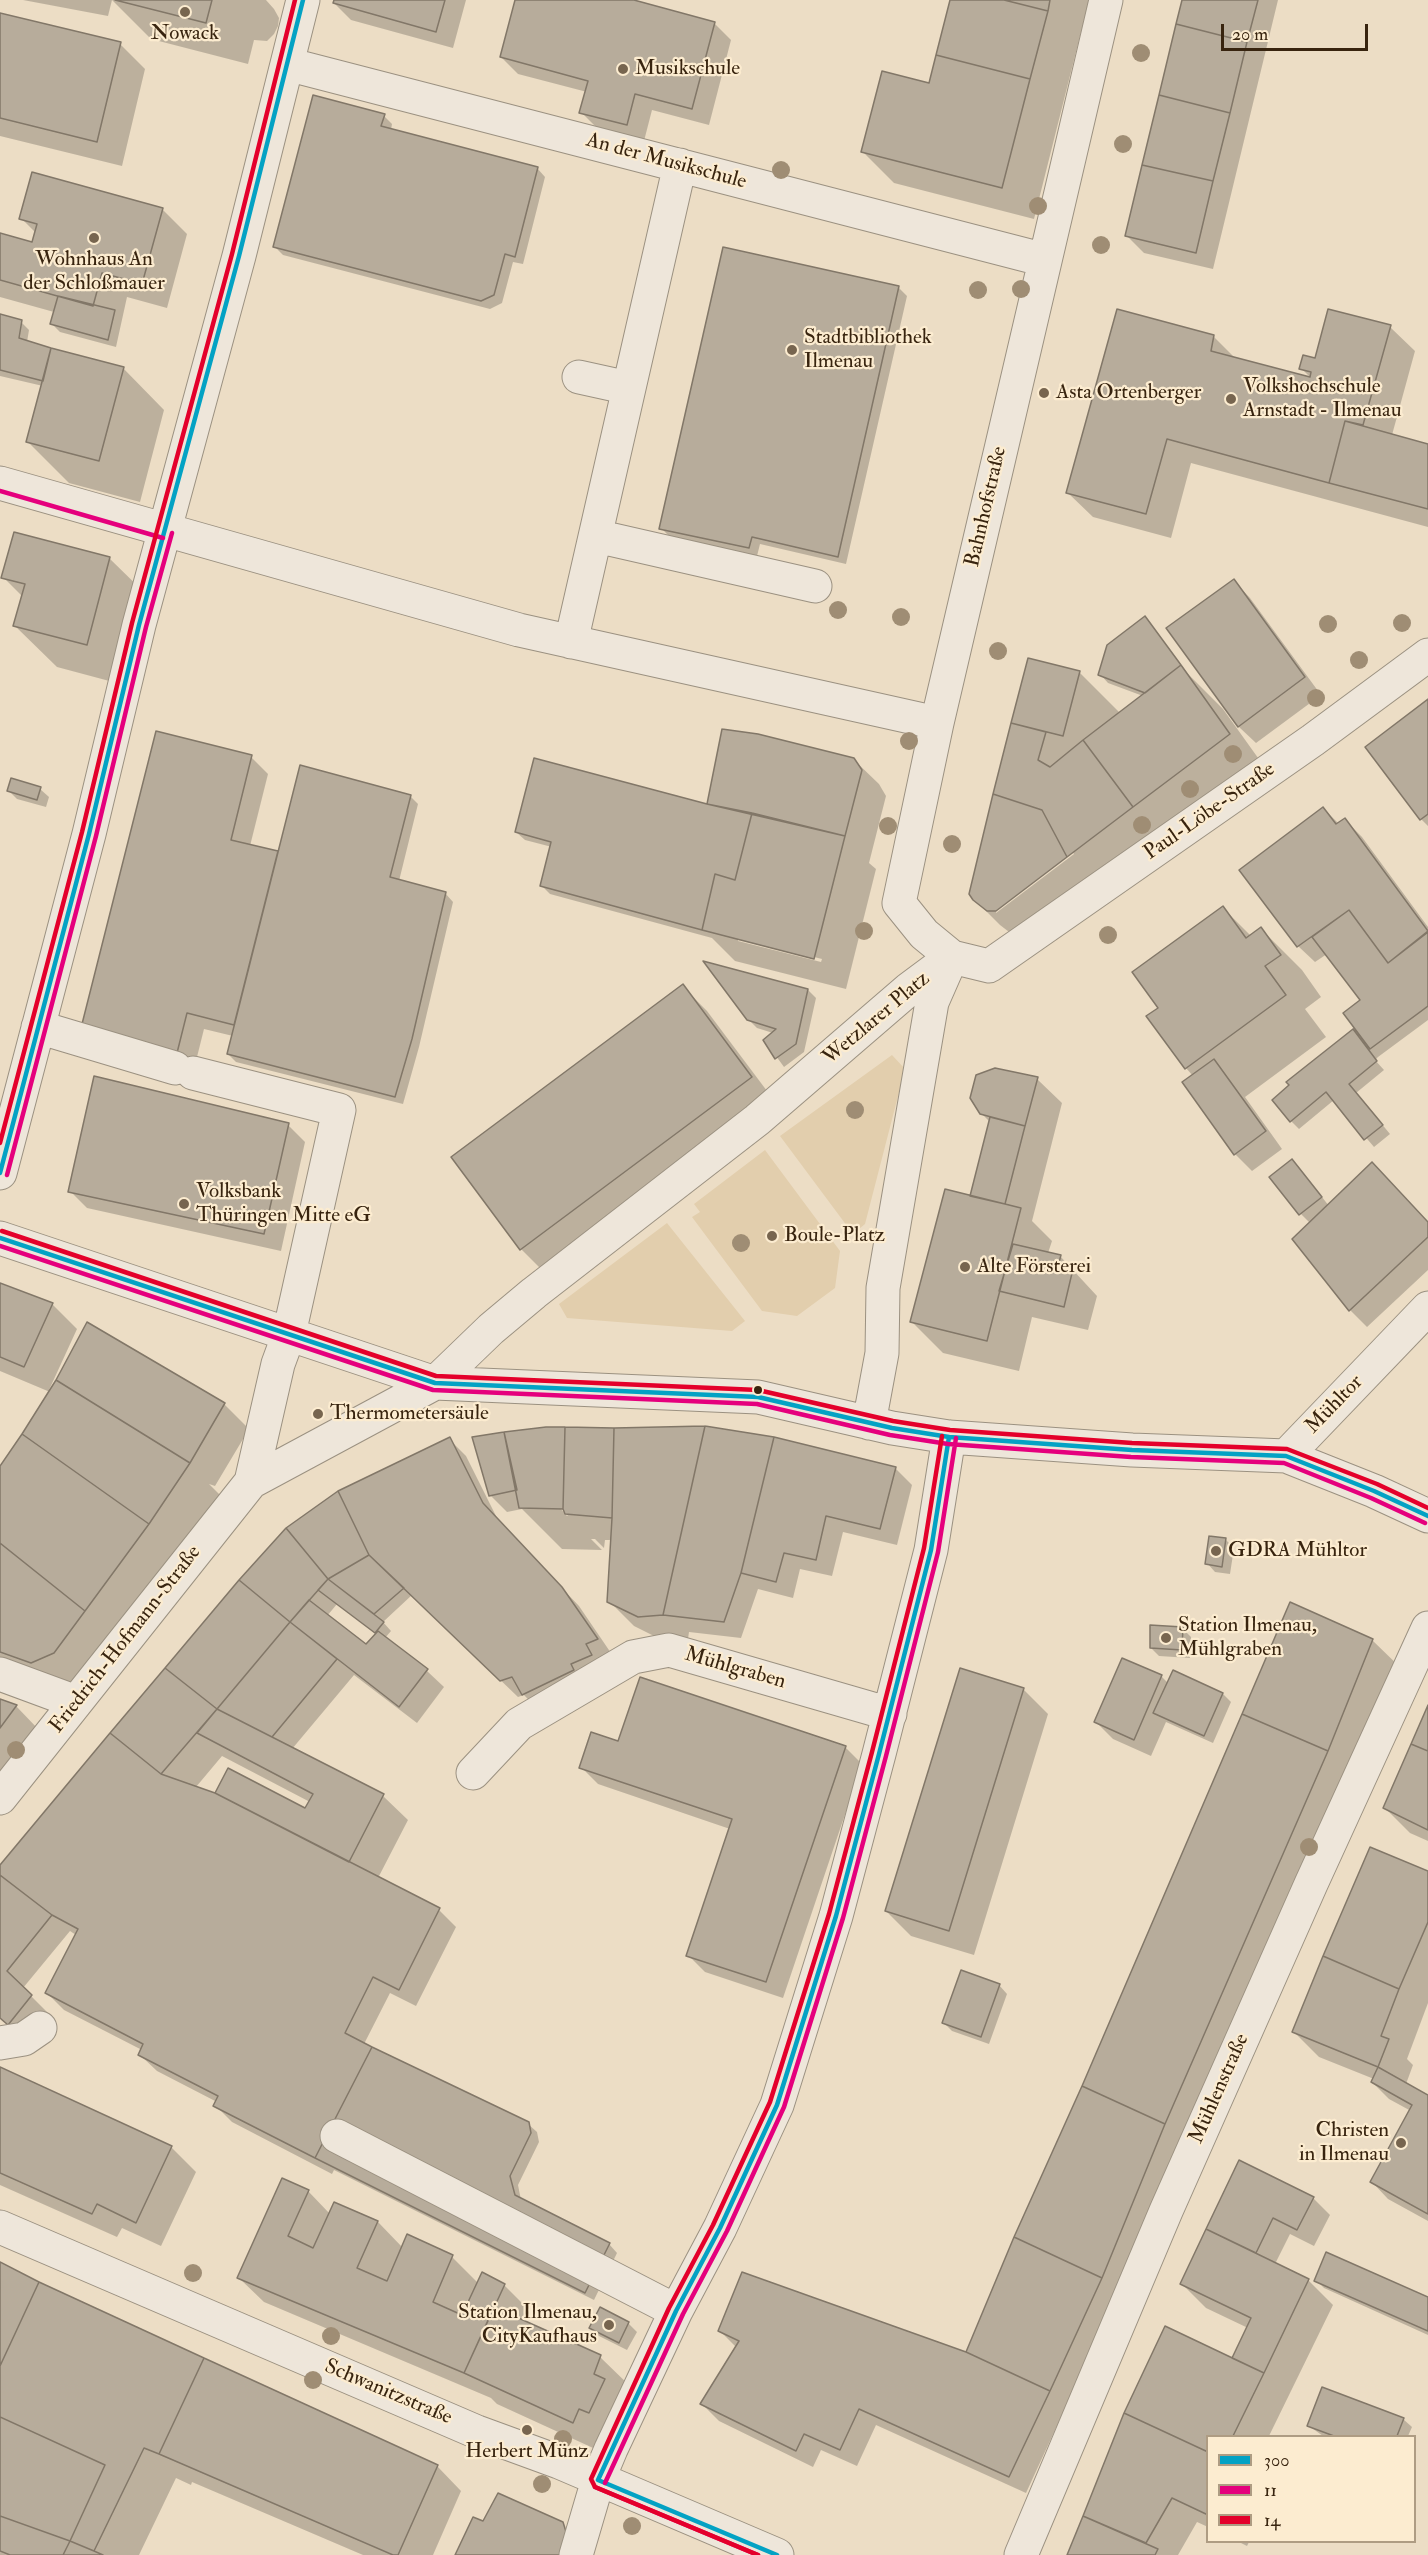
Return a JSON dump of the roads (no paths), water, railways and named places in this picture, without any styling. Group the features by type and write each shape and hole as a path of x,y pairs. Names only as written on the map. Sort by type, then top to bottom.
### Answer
{"street":[{"path":"0,1173 165,531 239,256 303,0"},
{"name":"Bahnhofstraße","path":"989,966 952,957 924,934 899,903 937,723 1106,0"},
{"name":"An der Musikschule","path":"287,64 1045,260"},
{"path":"571,642 680,165"},
{"path":"579,377 629,388"},
{"path":"0,483 165,531 571,642 937,723"},
{"path":"596,536 815,586"},
{"name":"Paul-Löbe-Straße","path":"989,966 1313,740 1428,655"},
{"name":"Wetzlarer Platz","path":"435,1383 491,1329 534,1293 757,1120 909,989 952,957"},
{"name":"Wetzlarer Platz","path":"869,1423 882,1353 883,1287 932,1002 952,957"},
{"name":"Friedrich-Hofmann-Straße","path":"38,1027 184,1071 339,1110 289,1334 278,1364 251,1482"},
{"path":"0,1238 435,1383 759,1398 869,1423 950,1437 1132,1450 1286,1456 1374,1491 1428,1516"},
{"name":"Mühltor","path":"1286,1456 1428,1308"},
{"name":"Friedrich-Hofmann-Straße","path":"0,1798 251,1482 435,1383"},
{"path":"576,2555 598,2480 611,2449 676,2311 720,2228 777,2105 836,1916 890,1714 932,1550 950,1437"},
{"name":"Mühlenstraße","path":"1021,2555 1166,2211 1428,1628"},
{"name":"Mühlgraben","path":"473,1773 519,1724 633,1657 669,1650 890,1714"},
{"path":"0,1674 76,1702"},
{"path":"0,2043 24,2039 40,2028"},
{"path":"337,2136 676,2311"},
{"name":"Schwanitzstraße","path":"0,2227 466,2427 559,2462 777,2555"}],"place":[{"name":"Nowack","path":"185,12"},
{"name":"Musikschule","path":"623,69"},
{"name":"Wohnhaus An der Schloßmauer","path":"94,238"},
{"name":"Stadtbibliothek Ilmenau","path":"792,350"},
{"name":"Asta Ortenberger","path":"1044,393"},
{"name":"Volkshochschule Arnstadt - Ilmenau","path":"1231,399"},
{"name":"Volksbank Thüringen Mitte eG","path":"184,1204"},
{"name":"Boule-Platz","path":"772,1236"},
{"name":"Alte Försterei","path":"965,1267"},
{"name":"Thermometersäule","path":"318,1414"},
{"name":"GDRA Mühltor","path":"1216,1551"},
{"name":"Station Ilmenau, Mühlgraben","path":"1166,1638"},
{"name":"Christen in Ilmenau","path":"1401,2143"},
{"name":"Station Ilmenau, CityKaufhaus","path":"609,2325"},
{"name":"Herbert Münz","path":"527,2430"}]}
